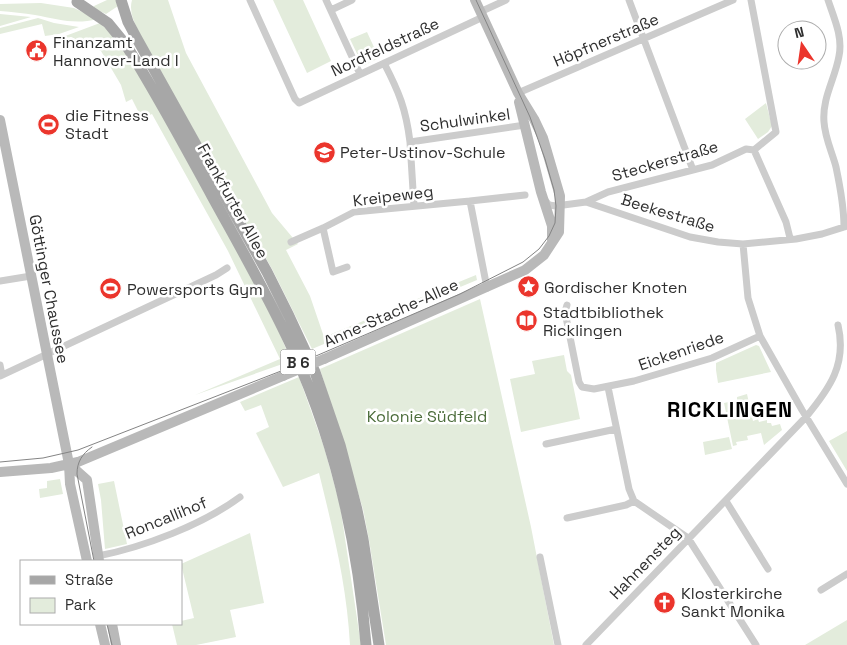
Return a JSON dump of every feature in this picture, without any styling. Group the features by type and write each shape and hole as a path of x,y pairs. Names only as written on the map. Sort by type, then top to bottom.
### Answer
{"main road":[{"name":"B 6","path":"73,1 95,0"},
{"name":"Frankfurter Allee","path":"121,0 128,22 267,272 315,372 340,445 357,510 379,645"},
{"name":"Frankfurter Allee","path":"73,1 108,23 126,45 244,254 293,351 314,402 329,448 346,512 357,569 366,645"}],"street":[{"name":"Nordfeldstraße","path":"250,0 295,99 299,103 481,15 506,0"},
{"path":"326,0 360,74"},
{"path":"330,10 352,0"},
{"path":"475,0 518,93 551,223 551,247"},
{"path":"629,0 692,170"},
{"name":"Höpfnerstraße","path":"518,93 733,0"},
{"name":"Steckerstraße","path":"586,202 608,192 712,165 746,149 754,150 776,132 751,0"},
{"path":"828,0 838,31 840,47 825,101 824,123 839,182 846,227"},
{"name":"Schulwinkel","path":"384,63 397,88 407,118 414,206"},
{"name":"Anne-Stache-Allee","path":"0,472 51,468 69,464 117,446 324,359 525,270 544,255 559,232 560,200 552,164 543,138 518,93"},
{"name":"Göttinger Chaussee","path":"0,120 69,464 70,484 87,560"},
{"name":"Schulwinkel","path":"410,142 525,125"},
{"path":"754,150 786,222 790,238"},
{"name":"Kreipeweg","path":"291,242 324,228 354,212 525,194"},
{"name":"Beekestraße","path":"544,200 549,205 560,200 586,202 690,237 718,242 743,244 790,238 796,239 846,227"},
{"path":"551,223 560,200"},
{"path":"470,201 487,288"},
{"path":"324,228 333,272 347,267"},
{"path":"743,244 748,298 760,336 847,484"},
{"path":"0,366 1,375 216,275 227,268"},
{"path":"0,280 31,276"},
{"name":"Eickenriede","path":"567,305 565,312 579,382 582,386 588,388 608,387 634,382 705,360 760,336"},
{"name":"Hahnensteg","path":"586,645 806,417 825,394 841,369 845,354 845,338 838,325"},
{"path":"608,387 629,489 634,501 688,538 756,645"},
{"path":"546,444 616,429"},
{"path":"69,464 87,480 98,558"},
{"name":"Roncallihof","path":"98,558 166,536 226,507 240,497"},
{"path":"567,518 626,505 634,501"},
{"path":"726,501 768,569"},
{"path":"540,557 558,645"},
{"path":"821,590 847,574"},
{"path":"100,625 105,645"},
{"path":"112,625 116,645"}],"green space":[{"path":"107,0 117,0 118,6 106,14 93,8 94,6"},
{"path":"132,0 168,0 186,53 272,213 298,244 286,250 310,296 324,337 476,275 477,280 312,349 272,269 139,33 133,20"},
{"path":"273,0 303,0 331,61 307,73"},
{"path":"41,3 74,8 97,19 89,21 58,20 0,11 0,4"},
{"path":"0,14 31,17 0,26"},
{"path":"38,18 79,27 59,34 45,36 42,24 0,34 0,28"},
{"path":"100,23 123,45 275,322 291,361 195,395 280,359 228,251 152,114 142,119 132,99 126,102 121,85 101,51 71,37 60,40 60,38"},
{"path":"367,32 379,58 363,66 350,39"},
{"path":"766,103 772,126 768,132 758,139 745,119"},
{"name":"Kolonie Südfeld","path":"480,299 531,527 554,645 386,645 363,509 320,369"},
{"path":"756,345 759,346 771,372 718,383 716,363"},
{"path":"564,355 567,371 571,375 580,419 521,432 510,379 535,374 532,361"},
{"path":"299,377 324,447 340,505 361,645 350,645 343,580 319,473 283,487 256,433 269,427 261,405 245,411 240,402"},
{"path":"747,394 753,421 758,419 759,422 767,420 767,423 771,423 772,426 780,424 782,430 764,445 761,433 747,436 748,440 736,442 737,445 733,446 724,403 737,400 737,397"},
{"path":"847,431 847,471 829,441"},
{"path":"729,437 732,449 705,455 703,442"},
{"path":"60,479 63,494 40,498 39,489 47,488 47,481"},
{"path":"114,481 127,544 105,549 98,484"},
{"path":"250,533 264,603 230,610 236,637 196,645 177,645 172,625 182,625 182,621 194,618 182,564"},
{"path":"847,620 847,645 805,645"}],"tram line":[{"path":"0,462 43,458 78,450 281,371 460,294 523,262 539,249 549,236 555,223 556,206 554,190 530,117 476,0"},
{"path":"92,447 85,452 81,459 77,474 94,560"},
{"path":"107,625 112,645"}],"place":[{"name":"Finanzamt Hannover-Land I","path":"37,51"},
{"name":"die Fitness Stadt","path":"49,124"},
{"name":"Peter-Ustinov-Schule","path":"324,152"},
{"name":"Gordischer Knoten","path":"528,287"},
{"name":"Powersports Gym","path":"111,289"},
{"name":"Stadtbibliothek Ricklingen","path":"527,321"},
{"name":"Klosterkirche Sankt Monika","path":"665,602"}],"district":[{"name":"RICKLINGEN","path":"730,409"}]}
